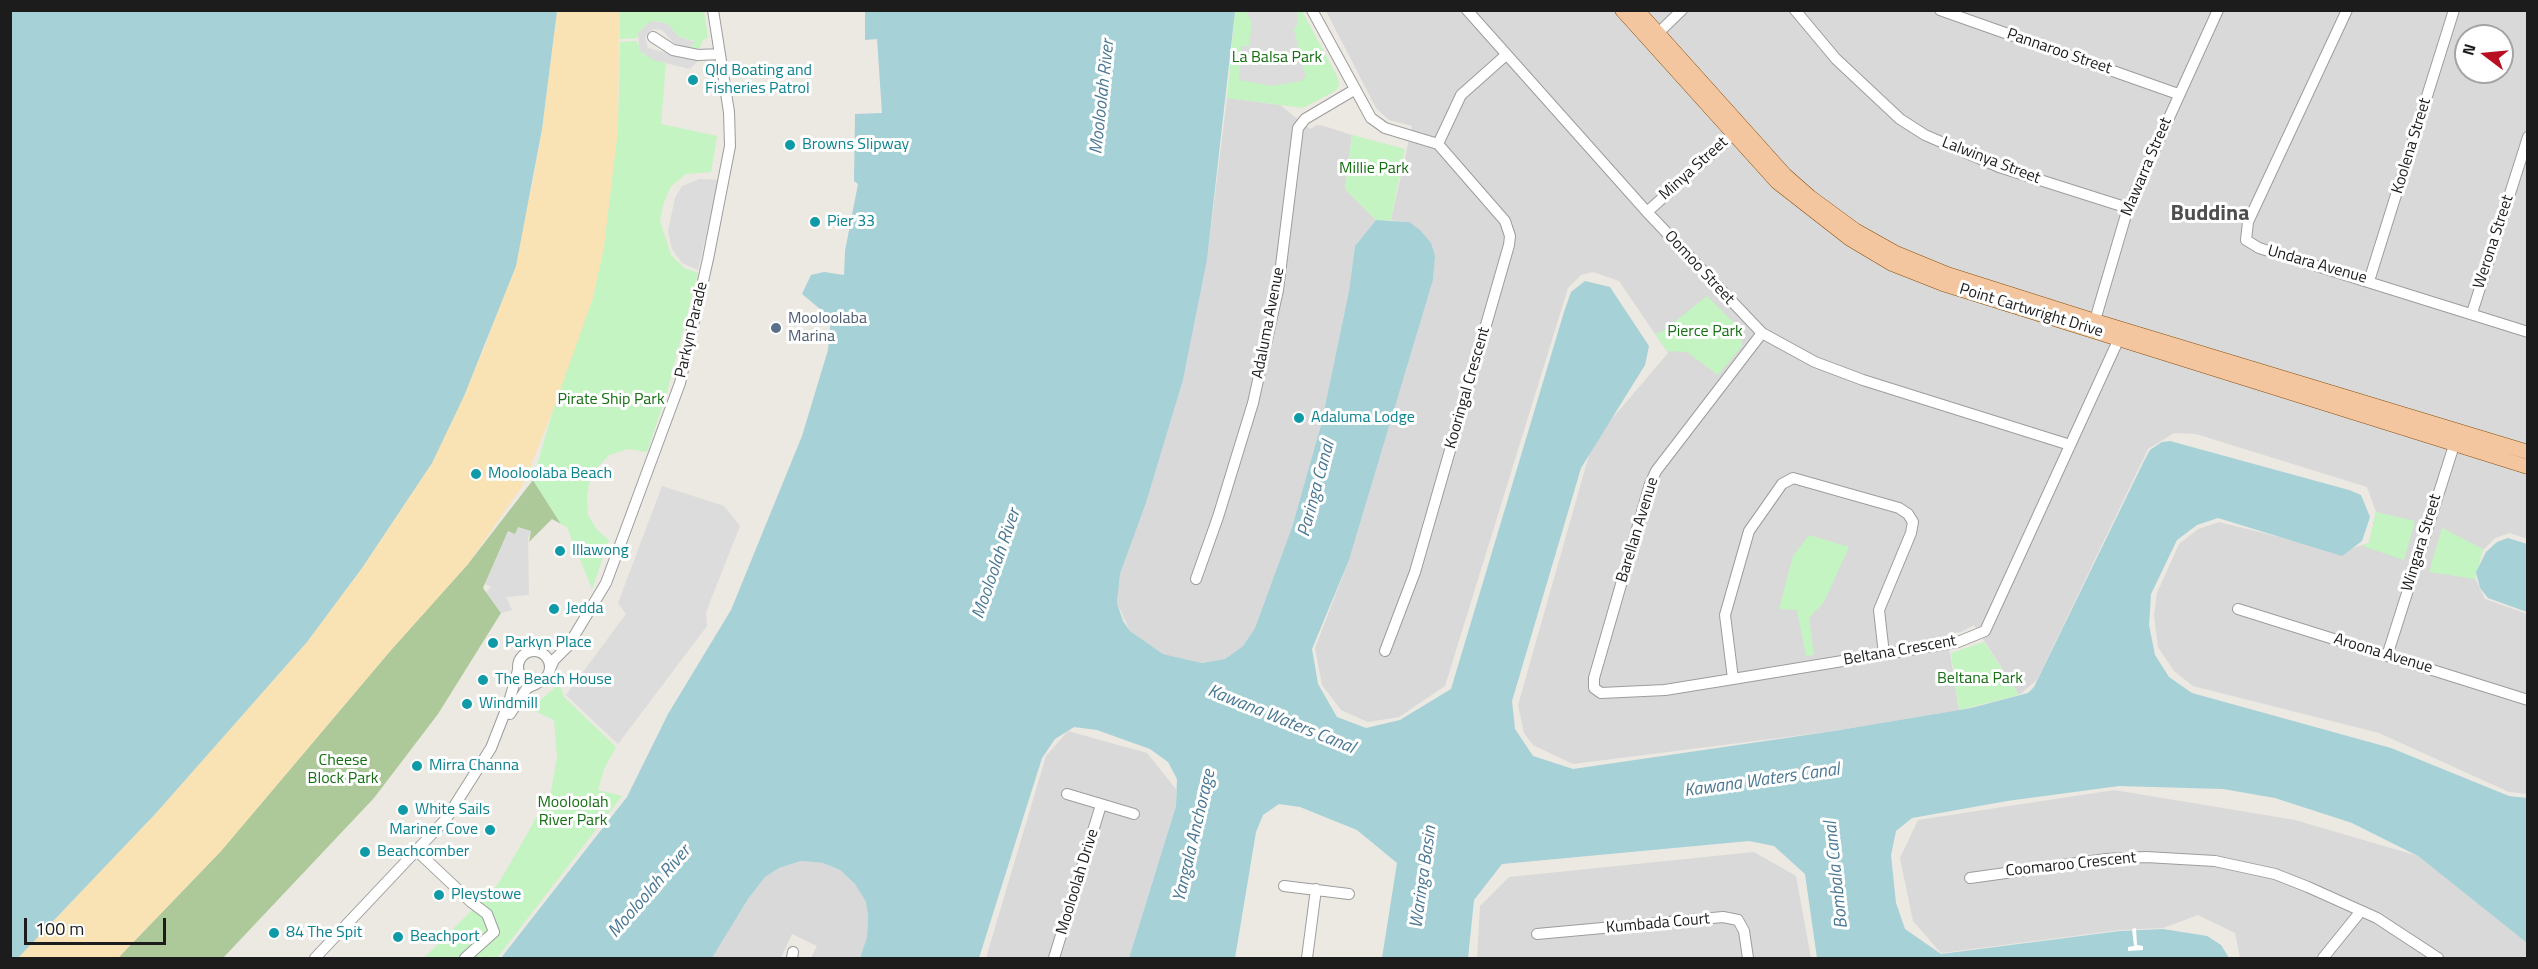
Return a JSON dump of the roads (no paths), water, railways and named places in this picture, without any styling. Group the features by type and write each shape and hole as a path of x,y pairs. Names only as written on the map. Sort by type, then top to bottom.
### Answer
{"main road":[{"name":"Point Cartwright Drive","path":"1622,10 1654,37 1737,131 1777,182 1850,239 1892,264 1943,284 2093,325 2456,437 2528,452"},
{"name":"Point Cartwright Drive","path":"1637,10 1654,37"},
{"name":"Point Cartwright Drive","path":"2456,437 2528,467"}],"street":[{"name":"Parkyn Parade","path":"550,669 598,598 612,568 673,405 687,351 729,155 729,112 712,10"},
{"path":"1312,10 1354,90 1377,124 1438,144 1461,94 1506,55"},
{"name":"Oomoo Street","path":"1467,10 1647,212 1762,333 1815,362 1863,380 2070,445"},
{"path":"1654,37 1682,10"},
{"name":"Lalwinya Street","path":"1795,10 1836,59 1900,119 1925,135 1999,167 2128,208"},
{"name":"Pannaroo Street","path":"1940,10 2178,94"},
{"name":"Mawarra Street","path":"2093,325 2128,208 2218,10"},
{"name":"Undara Avenue","path":"2346,10 2248,222 2246,240 2259,248 2369,280 2528,332"},
{"name":"Koolena Street","path":"2369,280 2454,10"},
{"path":"653,37 674,50 698,55 720,54"},
{"name":"Adaluma Avenue","path":"1196,579 1253,403 1278,290 1298,128 1305,119 1354,90"},
{"name":"Minya Street","path":"1647,212 1737,131"},
{"name":"Werona Street","path":"2472,313 2528,137"},
{"name":"Kooringal Crescent","path":"1385,651 1415,572 1510,236 1505,221 1438,144"},
{"name":"Barellan Avenue","path":"1594,688 1594,678 1650,484 1656,471 1762,333"},
{"name":"Beltana Crescent","path":"1594,688 1601,693 1612,694 1665,690 1958,642 1985,631 2121,334"},
{"name":"Wingara Street","path":"2387,656 2456,437"},
{"path":"1733,679 1725,615 1749,531 1782,484 1793,478 1899,508 1908,514 1913,522 1911,533 1879,610 1884,654"},
{"name":"Aroona Avenue","path":"2238,609 2528,700"},
{"name":"Parkyn Parade","path":"541,652 555,650 577,632"},
{"path":"315,958 418,852 446,819 470,785 523,692 545,679 550,669 548,659 541,652 531,651 524,654 519,661 497,735"},
{"path":"518,670 525,681 536,683"},
{"path":"1067,794 1134,814"},
{"name":"Mooloolah Drive","path":"1054,958 1101,806"},
{"path":"418,852 471,902 488,914 494,932 465,958"},
{"name":"Coomaroo Crescent","path":"1970,878 2106,859 2146,857 2215,861 2275,874 2361,911 2377,918 2438,958"},
{"path":"1284,886 1348,894"},
{"path":"1306,958 1316,889"},
{"path":"2323,958 2361,911"},
{"name":"Kumbada Court","path":"1537,934 1723,917 1738,920 1744,931 1748,958"}],"water":[{"path":"10,11 557,11 542,129 516,266 464,396 432,463 362,568 307,642 157,812 18,958 10,958"},
{"path":"865,11 1235,11 1207,260 1183,380 1146,503 1120,574 1117,603 1123,621 1130,631 1163,654 1202,663 1225,659 1243,646 1255,628 1292,527 1321,425 1349,291 1355,246 1376,220 1409,222 1420,230 1431,243 1435,256 1433,280 1349,560 1312,649 1318,684 1337,717 1366,728 1400,720 1451,689 1564,312 1571,292 1585,281 1610,287 1649,346 1645,365 1581,468 1512,701 1515,729 1533,756 1573,769 1834,731 1971,708 2028,693 2034,687 2150,450 2162,442 2170,441 2349,490 2361,495 2370,517 2362,541 2342,556 2218,518 2197,525 2177,540 2151,594 2149,625 2155,655 2169,677 2192,693 2391,748 2509,796 2527,798 2527,943 2418,856 2352,823 2275,798 2223,789 2119,786 2007,801 1912,818 1896,831 1891,855 1896,903 1905,929 1941,954 2120,931 2163,929 2207,936 2221,945 2229,958 1817,958 1805,874 1774,846 1749,841 1502,864 1474,900 1468,958 1382,958 1397,863 1357,830 1300,807 1279,804 1263,815 1256,832 1235,958 1129,958 1176,806 1177,779 1168,762 1150,749 1097,730 1074,727 1055,739 1042,758 979,958 860,958 867,937 866,902 855,884 840,870 823,863 801,861 779,868 765,877 748,899 712,958 501,958 627,797 668,714 731,610 802,436 828,350 831,318 802,294 811,275 824,272 844,275 845,251 858,184 854,181 855,114 882,113 877,39 865,40"},
{"path":"2508,538 2527,544 2527,612 2488,598 2480,588 2476,572 2486,552 2497,542"}],"place":[{"name":"Qld Boating and Fisheries Patrol","path":"693,80"},
{"name":"Browns Slipway","path":"790,145"},
{"name":"Pier 33","path":"815,222"},
{"name":"Mooloolaba Marina","path":"776,328"},
{"name":"Adaluma Lodge","path":"1299,418"},
{"name":"Mooloolaba Beach","path":"476,474"},
{"name":"Illawong","path":"560,551"},
{"name":"Jedda","path":"554,609"},
{"name":"Parkyn Place","path":"493,643"},
{"name":"The Beach House","path":"483,680"},
{"name":"Windmill","path":"467,704"},
{"name":"Mirra Channa","path":"417,766"},
{"name":"White Sails","path":"403,810"},
{"name":"Mariner Cove","path":"490,830"},
{"name":"Beachcomber","path":"365,852"},
{"name":"Pleystowe","path":"439,895"},
{"name":"84 The Spit","path":"274,933"},
{"name":"Beachport","path":"398,937"}],"district":[{"name":"Buddina","path":"2210,215"}],"park label":[{"name":"La Balsa Park","path":"1277,58"},
{"name":"Millie Park","path":"1374,169"},
{"name":"Pierce Park","path":"1705,332"},
{"name":"Pirate Ship Park","path":"611,400"},
{"name":"Beltana Park","path":"1980,679"},
{"name":"Cheese Block Park","path":"343,770"},
{"name":"Mooloolah River Park","path":"573,812"}],"water label":[{"name":"Mooloolah River","path":"1103,97"},
{"name":"Paringa Canal","path":"1317,489"},
{"name":"Mooloolah River","path":"997,564"},
{"name":"Kawana Waters Canal","path":"1281,720"},
{"name":"Kawana Waters Canal","path":"1762,781"},
{"name":"Yangala Anchorage","path":"1195,836"},
{"name":"Bombala Canal","path":"1837,875"},
{"name":"Waringa Basin","path":"1424,877"},
{"name":"Mooloolah River","path":"650,892"}]}
